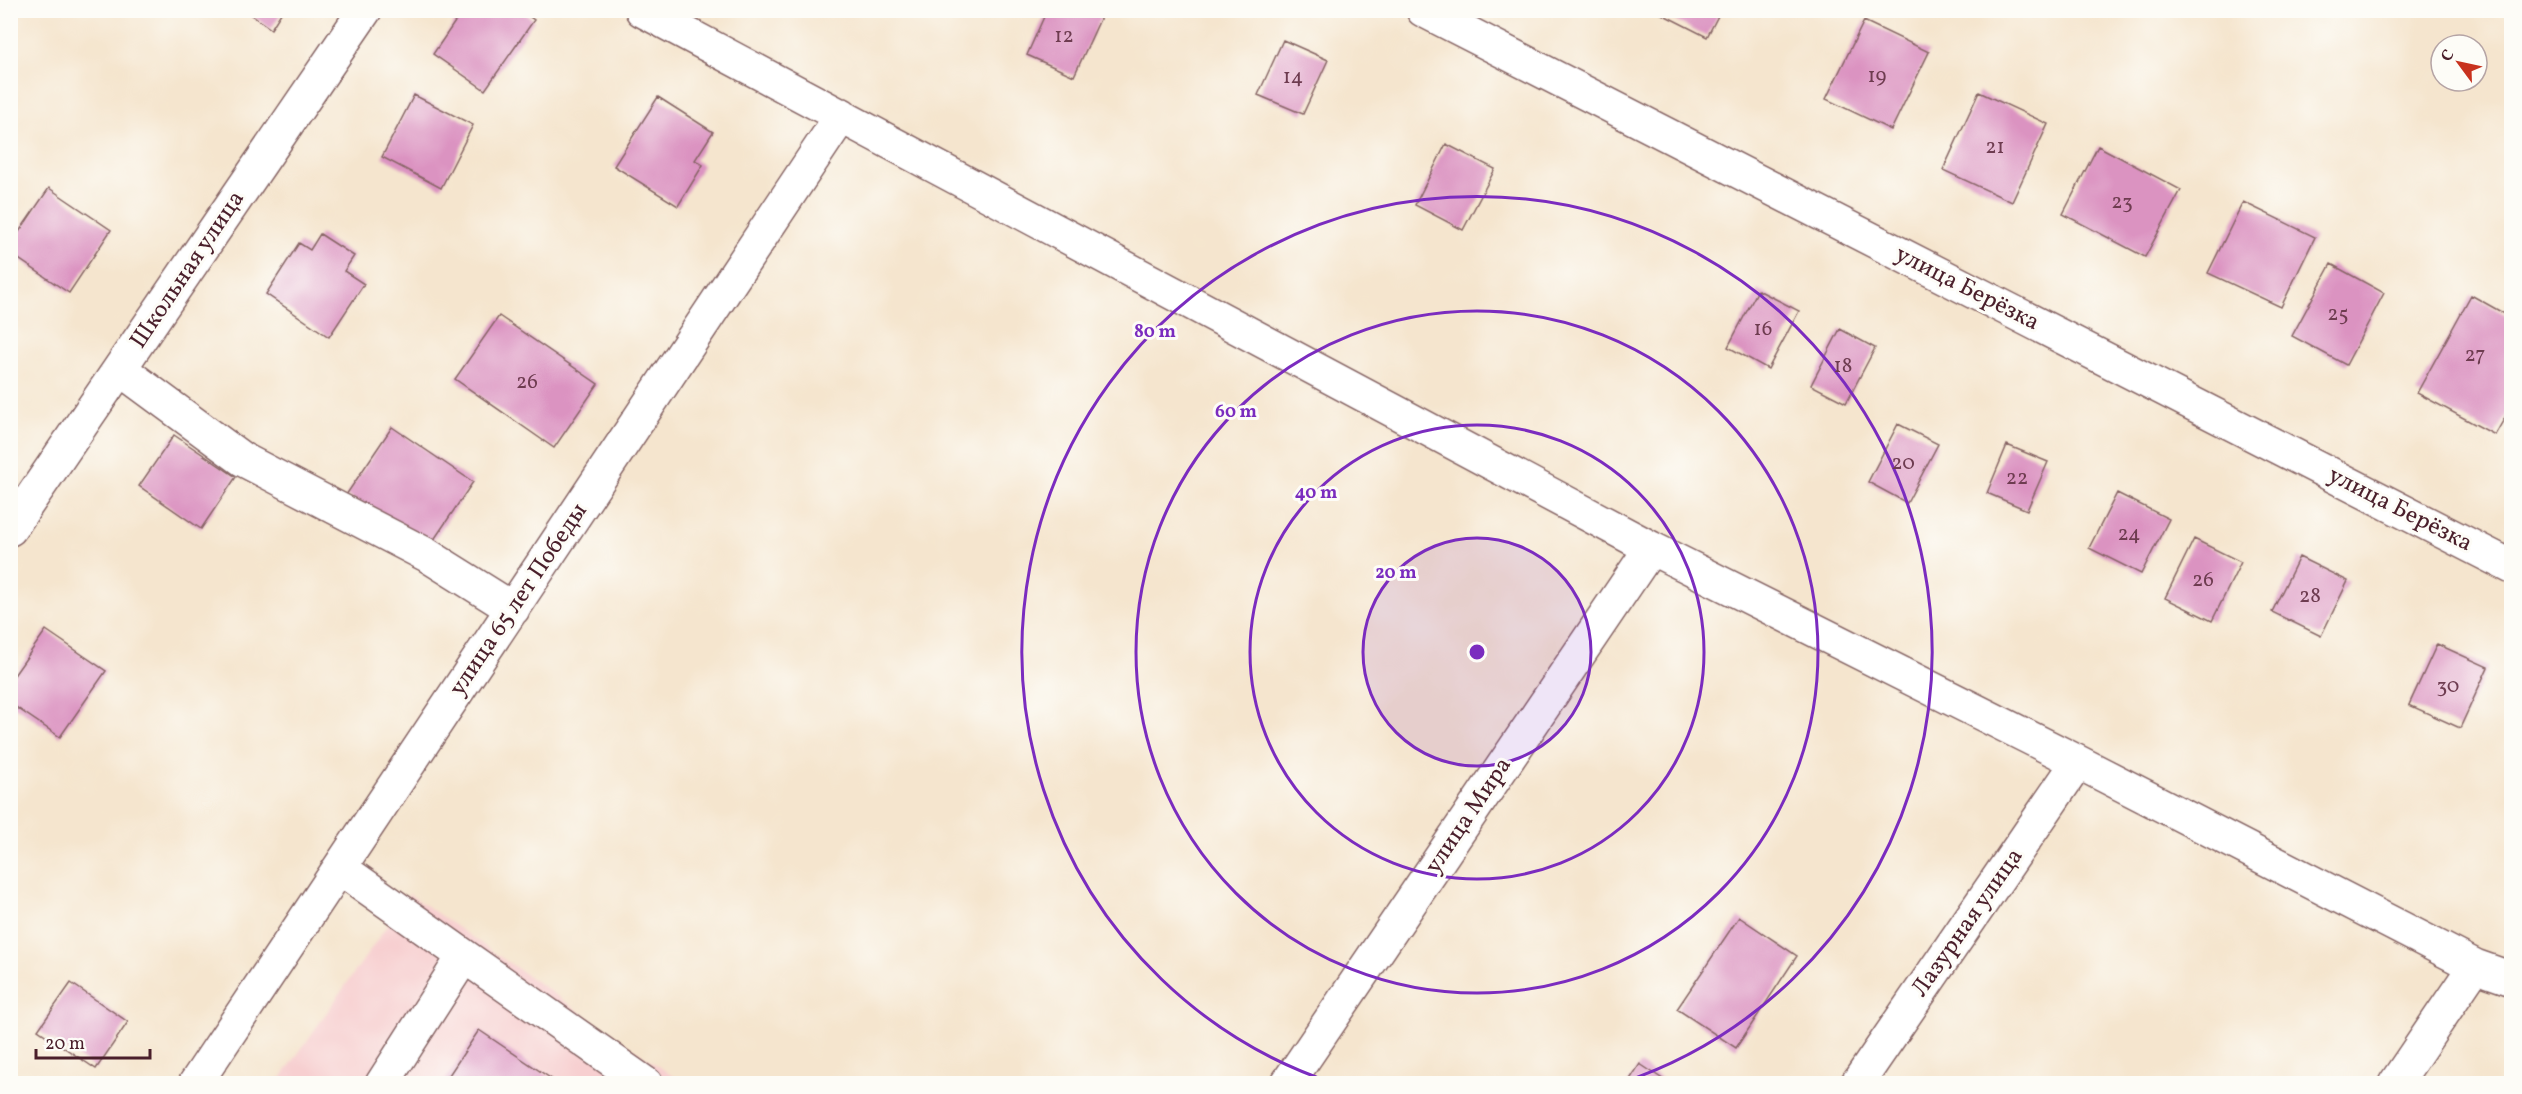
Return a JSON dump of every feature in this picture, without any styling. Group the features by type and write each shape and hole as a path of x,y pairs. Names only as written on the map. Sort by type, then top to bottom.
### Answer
{"street":[{"name":"Школьная улица","path":"10,529 365,10"},
{"path":"642,10 1651,548 2078,762 2475,966 2511,978"},
{"name":"улица Берёзка","path":"1423,10 2511,567"},
{"name":"улица 65 лет Победы","path":"195,1083 842,115"},
{"path":"120,369 242,459 427,555 513,609"},
{"name":"улица Мира","path":"1287,1083 1651,548"},
{"name":"Лазурная улица","path":"1857,1083 2078,762"},
{"path":"340,868 646,1083"},
{"path":"382,1083 465,956"},
{"path":"2395,1083 2475,966"}],"shaded area":[{"path":"409,894 683,1083 277,1084"}],"building":[{"path":"244,10 283,10 271,29"},
{"path":"463,10 520,10 534,20 485,90 433,54"},
{"path":"1047,10 1087,10 1101,17 1074,76 1027,55"},
{"path":"1654,10 1721,10 1707,37"},
{"path":"1864,21 1929,52 1891,130 1826,99"},
{"path":"1283,40 1328,60 1303,114 1258,95"},
{"path":"1979,92 2048,124 2012,202 1943,170"},
{"path":"414,95 473,125 441,188 382,157"},
{"path":"658,97 713,132 695,160 703,165 678,206 614,166"},
{"path":"1446,144 1495,169 1463,230 1415,205"},
{"path":"2098,146 2181,190 2145,257 2063,214"},
{"path":"49,188 111,230 69,293 10,253 10,245"},
{"path":"2243,202 2315,237 2281,307 2208,273"},
{"path":"320,234 354,256 344,271 364,284 329,337 266,294 299,243 310,250"},
{"path":"2331,264 2384,293 2346,365 2292,336"},
{"path":"1758,290 1799,311 1768,369 1728,347"},
{"path":"2471,295 2512,318 2512,405 2495,435 2417,393"},
{"path":"499,316 598,384 554,448 455,379"},
{"path":"1840,329 1875,348 1846,403 1811,385"},
{"path":"1898,424 1938,444 1907,503 1868,482"},
{"path":"392,427 473,482 427,550 346,495"},
{"path":"174,435 236,477 201,529 139,486"},
{"path":"2007,445 2048,462 2027,510 1987,493"},
{"path":"2117,493 2169,519 2141,574 2089,548"},
{"path":"2194,539 2241,562 2212,621 2165,598"},
{"path":"2299,557 2348,581 2321,636 2272,612"},
{"path":"46,630 106,671 60,737 10,703 10,681"},
{"path":"2437,644 2488,667 2460,728 2409,705"},
{"path":"1739,917 1797,956 1736,1048 1677,1009"},
{"path":"71,983 128,1022 96,1069 38,1030"},
{"path":"479,1030 559,1084 443,1084"},
{"path":"1640,1064 1670,1084 1627,1084"}]}
